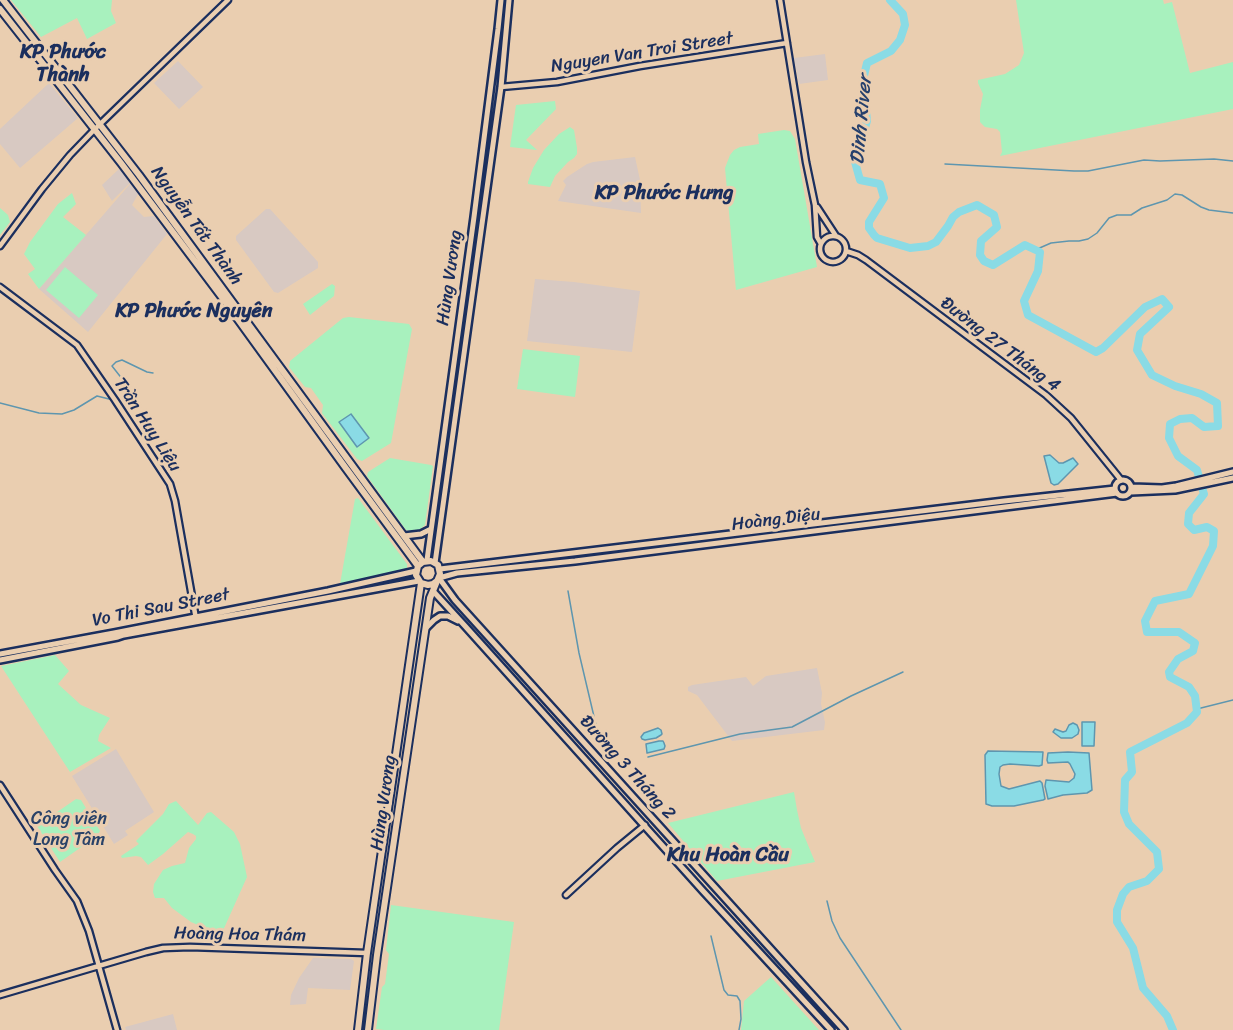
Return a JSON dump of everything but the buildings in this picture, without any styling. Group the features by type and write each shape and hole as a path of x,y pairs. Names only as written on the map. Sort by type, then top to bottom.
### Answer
{"main road":[{"name":"Nguyễn Tất Thành","path":"3,0 100,123 404,536 421,565"},
{"name":"Hùng Vương","path":"421,565 431,529 501,0"},
{"name":"Hùng Vương","path":"435,563 501,87 509,0"},
{"name":"Nguyễn Tất Thành","path":"0,9 95,129 312,423 421,565"},
{"path":"1222,478 1233,472"},
{"path":"1131,490 1128,481 1121,480 1116,483 1116,491 1124,496 1131,490 1167,491 1222,478 1233,478"},
{"name":"Hoàng Diệu","path":"438,580 457,573 662,550 1116,491"},
{"name":"Hoàng Diệu","path":"440,569 856,523"},
{"path":"404,536 421,534 431,529"},
{"path":"661,543 662,550"},
{"path":"435,563 440,569 438,580 433,584 421,583 196,619 328,591 421,565 435,563"},
{"path":"421,565 421,583"},
{"name":"Hùng Vương","path":"368,1030 425,630 430,598 438,580"},
{"name":"Đường 3 Tháng 2","path":"438,580 844,1030"},
{"name":"Hùng Vương","path":"358,1030 367,953 421,583"},
{"path":"421,583 432,591"},
{"name":"Đường 3 Tháng 2","path":"432,591 831,1030"},
{"path":"425,630 428,624 440,616 455,618 465,626"},
{"name":"Vo Thi Sau Street","path":"0,660 196,619"},
{"name":"Vo Thi Sau Street","path":"0,654 116,635"},
{"path":"388,814 398,816"},
{"path":"377,890 387,892"},
{"name":"Hoàng Hoa Thám","path":"367,953 377,955"}],"street":[{"path":"0,246 58,168 100,123 228,0"},
{"path":"780,0 815,205 817,237 823,256 831,261 841,259 846,251 845,243 836,236 815,205"},
{"name":"Nguyen Van Troi Street","path":"501,87 557,82 640,66 787,43"},
{"path":"821,244 829,236 836,236"},
{"name":"Đường 27 Tháng 4","path":"846,251 866,260 1057,404 1121,480"},
{"name":"Trần Huy Liệu","path":"0,287 77,345 170,484 196,619"},
{"path":"0,785 77,901 89,931 117,1030"},
{"path":"566,895 645,825"},
{"path":"756,947 763,940"},
{"name":"Hoàng Hoa Thám","path":"0,995 146,952 169,948 367,953"}],"shaded area":[{"path":"825,54 828,80 799,84 794,58"},
{"path":"178,61 203,87 179,109 154,83"},
{"path":"49,83 78,118 20,168 0,144 0,129"},
{"path":"635,157 640,180 641,213 558,201 566,185 563,181 587,164"},
{"path":"120,168 130,183 112,201 102,185"},
{"path":"130,184 138,194 132,205 144,217 154,216 167,234 88,332 39,289"},
{"path":"266,209 270,209 318,262 318,268 278,293 274,292 236,240 236,236"},
{"path":"535,279 640,291 632,352 527,341"},
{"path":"817,668 822,693 824,730 732,741 697,695 688,691 688,687 692,685 746,677 753,686 766,676"},
{"path":"116,749 154,812 125,831 128,835 114,844 72,776"},
{"path":"313,958 354,961 350,990 308,988 306,1004 290,1005 291,995 299,978"},
{"path":"173,1014 177,1030 126,1030 125,1027"}],"green space":[{"path":"11,0 112,0 111,11 116,23 87,39 77,18 41,37"},
{"path":"1016,0 1163,0 1164,4 1172,2 1190,73 1233,62 1233,109 1000,156 1002,152 1000,132 997,129 985,127 980,122 983,94 978,80 1005,74 1019,65 1024,53"},
{"path":"555,101 556,109 526,140 537,150 510,147 516,105"},
{"path":"570,127 574,130 577,154 555,176 550,187 528,184 533,168 544,150 559,134"},
{"path":"790,131 795,139 817,267 736,290 725,168 734,150 759,144 758,134"},
{"path":"72,193 76,204 63,217 86,235 39,289 28,274 35,269 24,254 58,204"},
{"path":"0,208 8,215 10,222 0,235"},
{"path":"65,267 98,295 79,318 46,290"},
{"path":"332,284 335,286 334,296 310,315 303,304"},
{"path":"343,318 409,324 412,329 391,443 362,461 357,459 322,413 323,405 311,388 305,387 289,367 290,361"},
{"path":"523,349 580,356 575,397 517,389"},
{"path":"390,458 433,466 425,525 418,531 406,530 367,476 368,472"},
{"path":"358,498 407,564 407,570 340,584 355,499"},
{"path":"55,655 69,671 58,684 81,705 110,718 99,735 98,741 111,748 70,772 1,666"},
{"path":"794,792 801,828 815,862 717,881 668,823"},
{"name":"Công viên Long Tâm","path":"76,799 81,800 100,831 97,836 60,862 37,826"},
{"path":"176,801 198,825 207,813 211,812 234,832 240,844 247,877 221,935 191,922 172,908 164,898 155,898 153,892 154,884 163,870 185,863 189,848 196,836 188,832 148,865 141,857 122,858 121,856 139,844 136,841 163,814 169,804"},
{"path":"391,905 514,922 499,1030 376,1029 389,954 386,950"},
{"path":"771,977 819,1030 741,1030 744,1001"}],"water":[{"path":"351,414 369,438 357,447 339,422"},
{"path":"1050,455 1059,463 1073,458 1078,464 1058,484 1054,485 1051,483 1044,456"},
{"path":"1082,722 1095,722 1094,746 1082,746"},
{"path":"1073,723 1079,730 1078,734 1072,738 1061,738 1053,732 1055,729 1066,731"},
{"path":"658,728 661,730 661,735 656,738 642,739 644,733"},
{"path":"663,741 664,749 647,753 646,744"},
{"path":"988,751 1043,752 1042,765 1003,765 1000,767 999,774 1001,786 1009,789 1040,781 1045,799 1014,806 986,804 985,755"},
{"path":"1048,753 1089,753 1092,790 1087,793 1048,799 1046,780 1069,782 1075,774 1068,762 1048,763"}],"waterway":[{"name":"Dinh River","path":"890,0 903,14 905,25 900,40 891,51 867,63 863,80 867,121 855,162 860,180 880,184 884,198 869,222 869,228 874,235 877,238 910,248 928,246 936,242 953,217 977,205 994,215 997,227 981,241 980,255 984,261 993,265 1025,245 1040,252 1038,271 1024,301 1028,315 1096,352 1145,307 1162,299 1169,307 1140,334 1137,350 1152,375 1175,386 1201,394 1217,403 1218,426 1204,427 1192,418 1180,419 1170,424 1169,438 1178,456 1197,470 1204,494 1189,513 1188,524 1194,530 1207,527 1214,531 1213,546 1189,594 1155,601 1145,621 1147,632 1179,632 1195,643 1193,651 1178,659 1169,672 1170,677 1189,687 1195,696 1197,712 1187,723 1130,752 1132,772 1125,780 1124,812 1129,824 1157,852 1159,869 1147,881 1129,887 1123,894 1117,910 1117,922 1133,948 1143,988 1167,1016 1173,1030"},
{"path":"945,164 1088,171 1144,160 1233,161"},
{"path":"1035,250 1051,243 1088,239 1097,233 1109,218 1117,215 1131,215 1142,208 1167,200 1175,194 1182,195 1209,210 1233,213"},
{"path":"119,390 123,391 125,388 123,380 112,366 116,362 122,360 153,373"},
{"path":"0,403 39,413 62,414 74,410 97,396 109,399"},
{"path":"568,591 579,653 600,742"},
{"path":"648,757 740,734 792,727 903,672"},
{"path":"1197,709 1233,700"},
{"path":"827,901 832,921 840,938 901,1030"},
{"path":"711,936 724,990 728,995 737,996 740,1001 739,1030"}],"district":[{"name":"KP Phước Thành","path":"63,64"},
{"name":"KP Phước Hưng","path":"664,194"},
{"name":"KP Phước Nguyên","path":"194,312"},
{"name":"Khu Hoàn Cầu","path":"728,856"}]}
